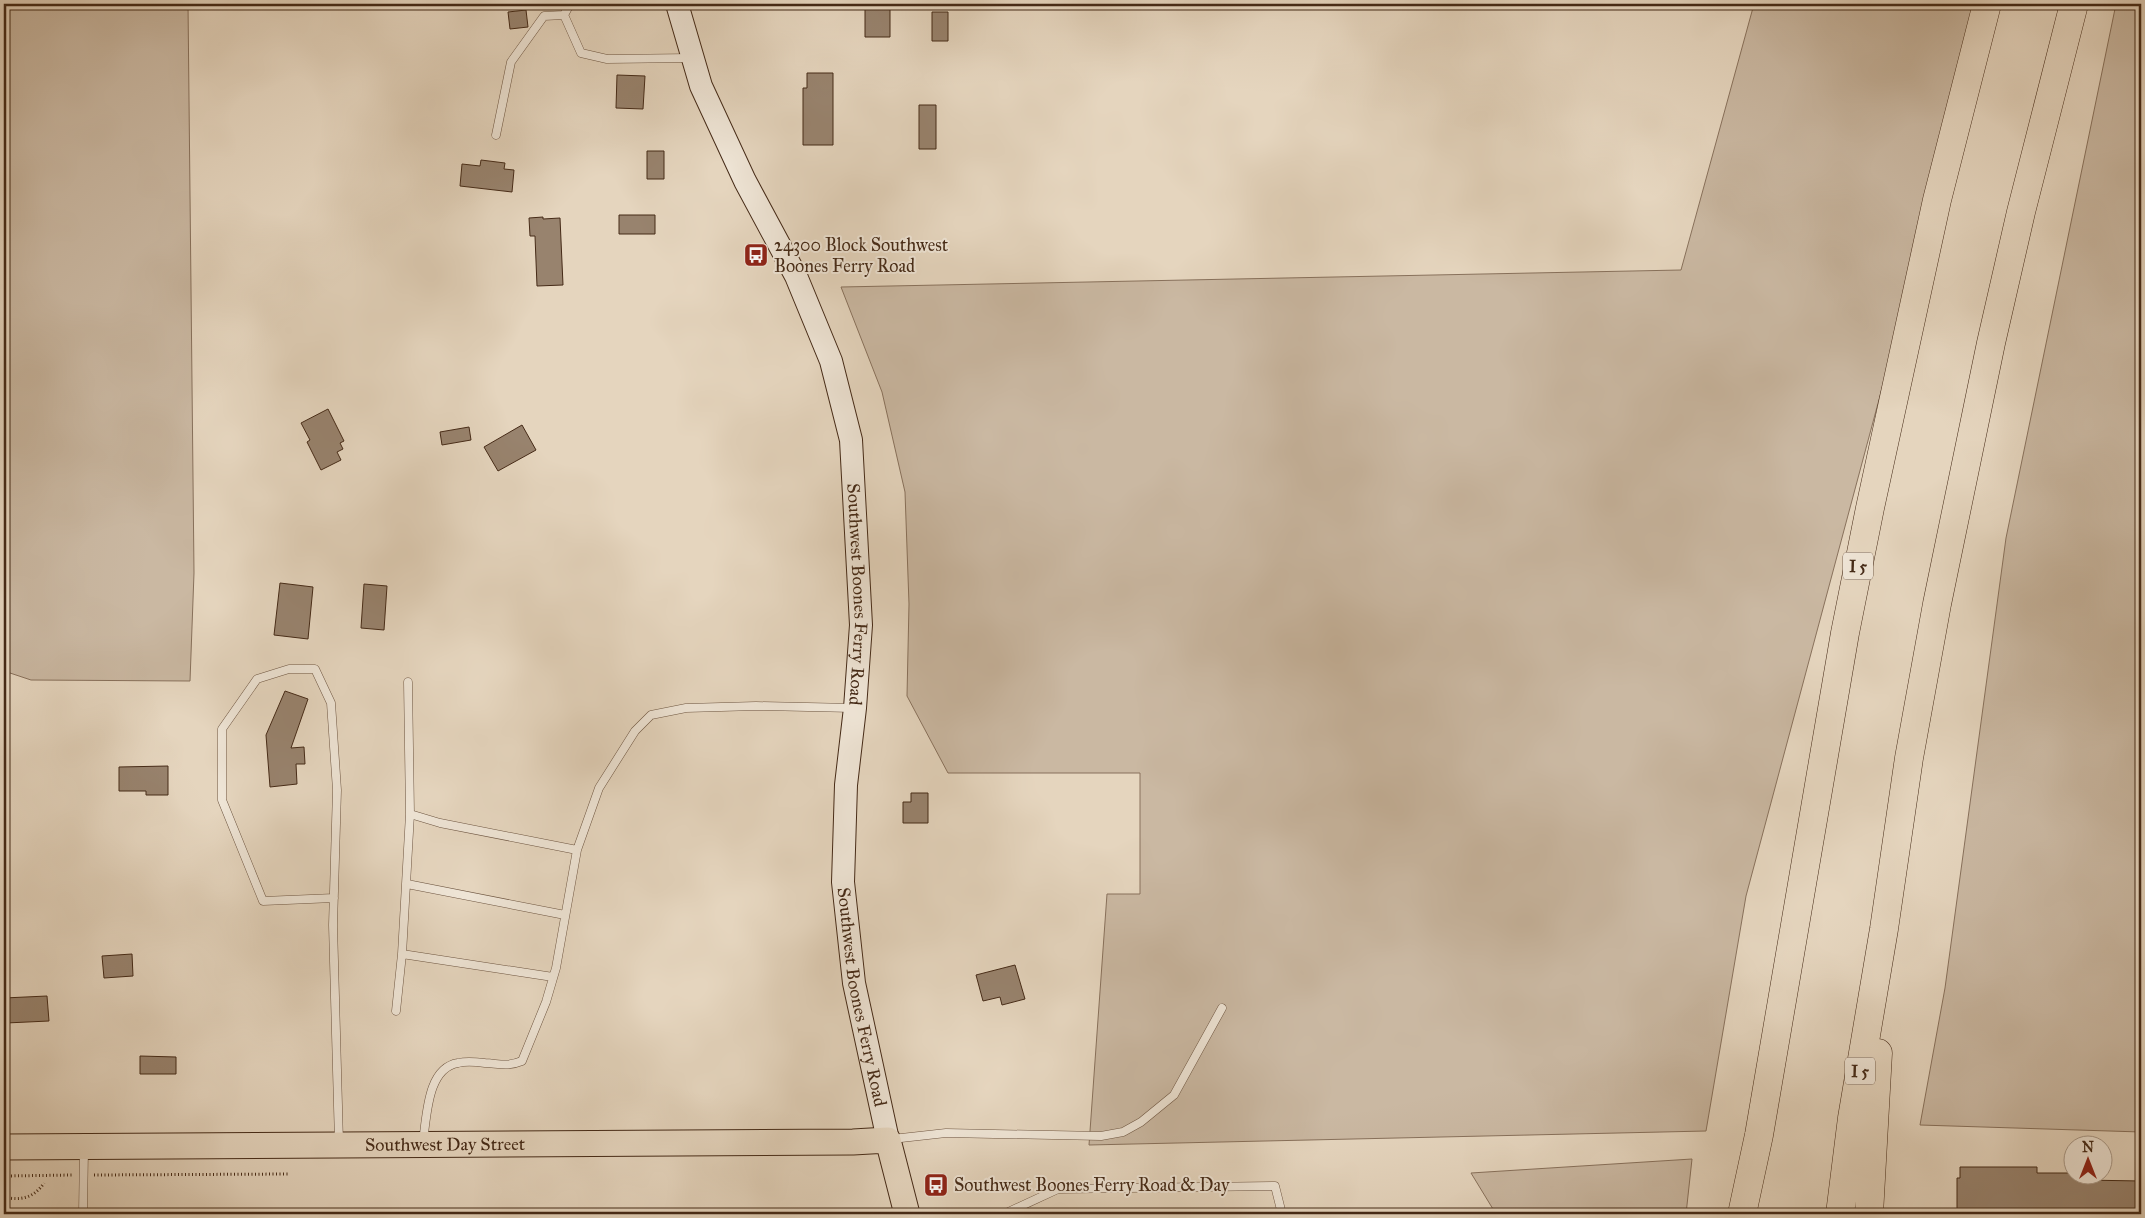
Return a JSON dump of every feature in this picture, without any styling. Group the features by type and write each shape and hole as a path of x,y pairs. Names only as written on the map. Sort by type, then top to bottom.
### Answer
{"highway":[{"name":"I 5","path":"1742,1214 1759,1135 1845,634 1870,508 1937,200 1987,4"},
{"name":"I 5","path":"1840,1214 1852,1118 1884,929 1908,758 1937,604 1991,343 2021,212 2074,4"},
{"name":"I 5","path":"1870,1214 1884,929"},
{"name":"I 5","path":"1752,1214 1759,1135"}],"main road":[{"name":"Southwest Boones Ferry Road","path":"677,4 701,86 745,181 796,276 831,361 851,440 861,602 856,708 845,794 844,893 854,983 888,1140 907,1214"},
{"name":"Southwest Day Street","path":"4,1148 339,1144 843,1142 888,1140"}],"lane":[{"path":"564,15 570,4"},
{"path":"564,15 581,53 607,60 693,58"},
{"path":"496,135 511,62 544,16 564,15"},
{"path":"334,898 263,901 222,800 222,730 257,678 289,669 314,669 331,703 337,790 334,898 339,1144"},
{"path":"396,1011 407,884 410,814 408,682"},
{"path":"422,1144 435,1081 442,1070 457,1063 486,1063 510,1066 522,1061 546,1002 553,977 576,850 599,788 634,731 651,715 686,708 756,706 856,708"},
{"path":"410,814 440,823 576,850"},
{"path":"407,884 565,915"},
{"path":"402,954 553,977"},
{"path":"888,1140 946,1133 1101,1136 1123,1132 1141,1122 1174,1095 1222,1008"},
{"path":"83,1214 84,1147"},
{"path":"1004,1214 1058,1189 1275,1186 1282,1214"}],"path":[{"path":"4,1176 290,1174"},
{"path":"4,1196 19,1199 27,1198 40,1191 44,1184"}],"shaded area":[{"path":"4,4 188,4 194,573 190,681 31,680 4,671"},
{"path":"1754,4 1985,4 1746,896 1706,1131 1089,1145 1107,894 1140,894 1140,773 948,773 907,696 909,604 905,492 882,392 841,287 1681,270"},
{"path":"2116,4 2141,4 2141,1132 1920,1125 1945,988 2006,538"},
{"path":"1692,1159 1686,1214 1496,1214 1471,1173"}],"building":[{"path":"865,4 890,4 890,37 865,37"},
{"path":"526,10 528,27 510,29 508,12"},
{"path":"932,12 948,12 948,41 932,41"},
{"path":"807,73 833,73 833,145 803,145 803,88 807,88"},
{"path":"617,75 645,76 643,109 616,108"},
{"path":"919,105 936,105 936,149 919,149"},
{"path":"647,151 664,151 664,179 647,179"},
{"path":"481,160 505,163 504,169 514,170 512,192 460,186 462,164 480,166"},
{"path":"619,215 655,215 655,234 619,234"},
{"path":"543,217 543,219 560,218 563,285 537,286 535,236 530,236 529,218"},
{"path":"328,409 344,441 340,443 343,449 337,452 341,460 321,470 307,442 310,440 301,423"},
{"path":"522,425 536,450 498,471 484,447"},
{"path":"469,427 471,440 442,445 440,432"},
{"path":"280,583 313,587 308,639 274,635"},
{"path":"364,584 387,586 384,630 361,628"},
{"path":"285,691 308,699 291,748 304,747 305,764 296,764 297,784 270,787 266,735"},
{"path":"168,766 168,795 146,795 146,791 119,791 119,767"},
{"path":"911,793 928,793 928,823 903,823 903,802 911,802"},
{"path":"132,954 133,976 104,978 102,956"},
{"path":"1015,965 1025,999 1002,1005 1000,997 983,1001 976,975"},
{"path":"47,996 49,1021 6,1023 4,998"},
{"path":"140,1056 176,1057 176,1074 140,1074"},
{"path":"1960,1167 2037,1167 2037,1173 2062,1173 2062,1186 2112,1186 2112,1180 2141,1181 2141,1214 1957,1214 1957,1178 1960,1178"}],"place":[{"name":"24300 Block Southwest Boones Ferry Road","path":"756,255"},
{"name":"Southwest Boones Ferry Road & Day","path":"936,1185"}]}
